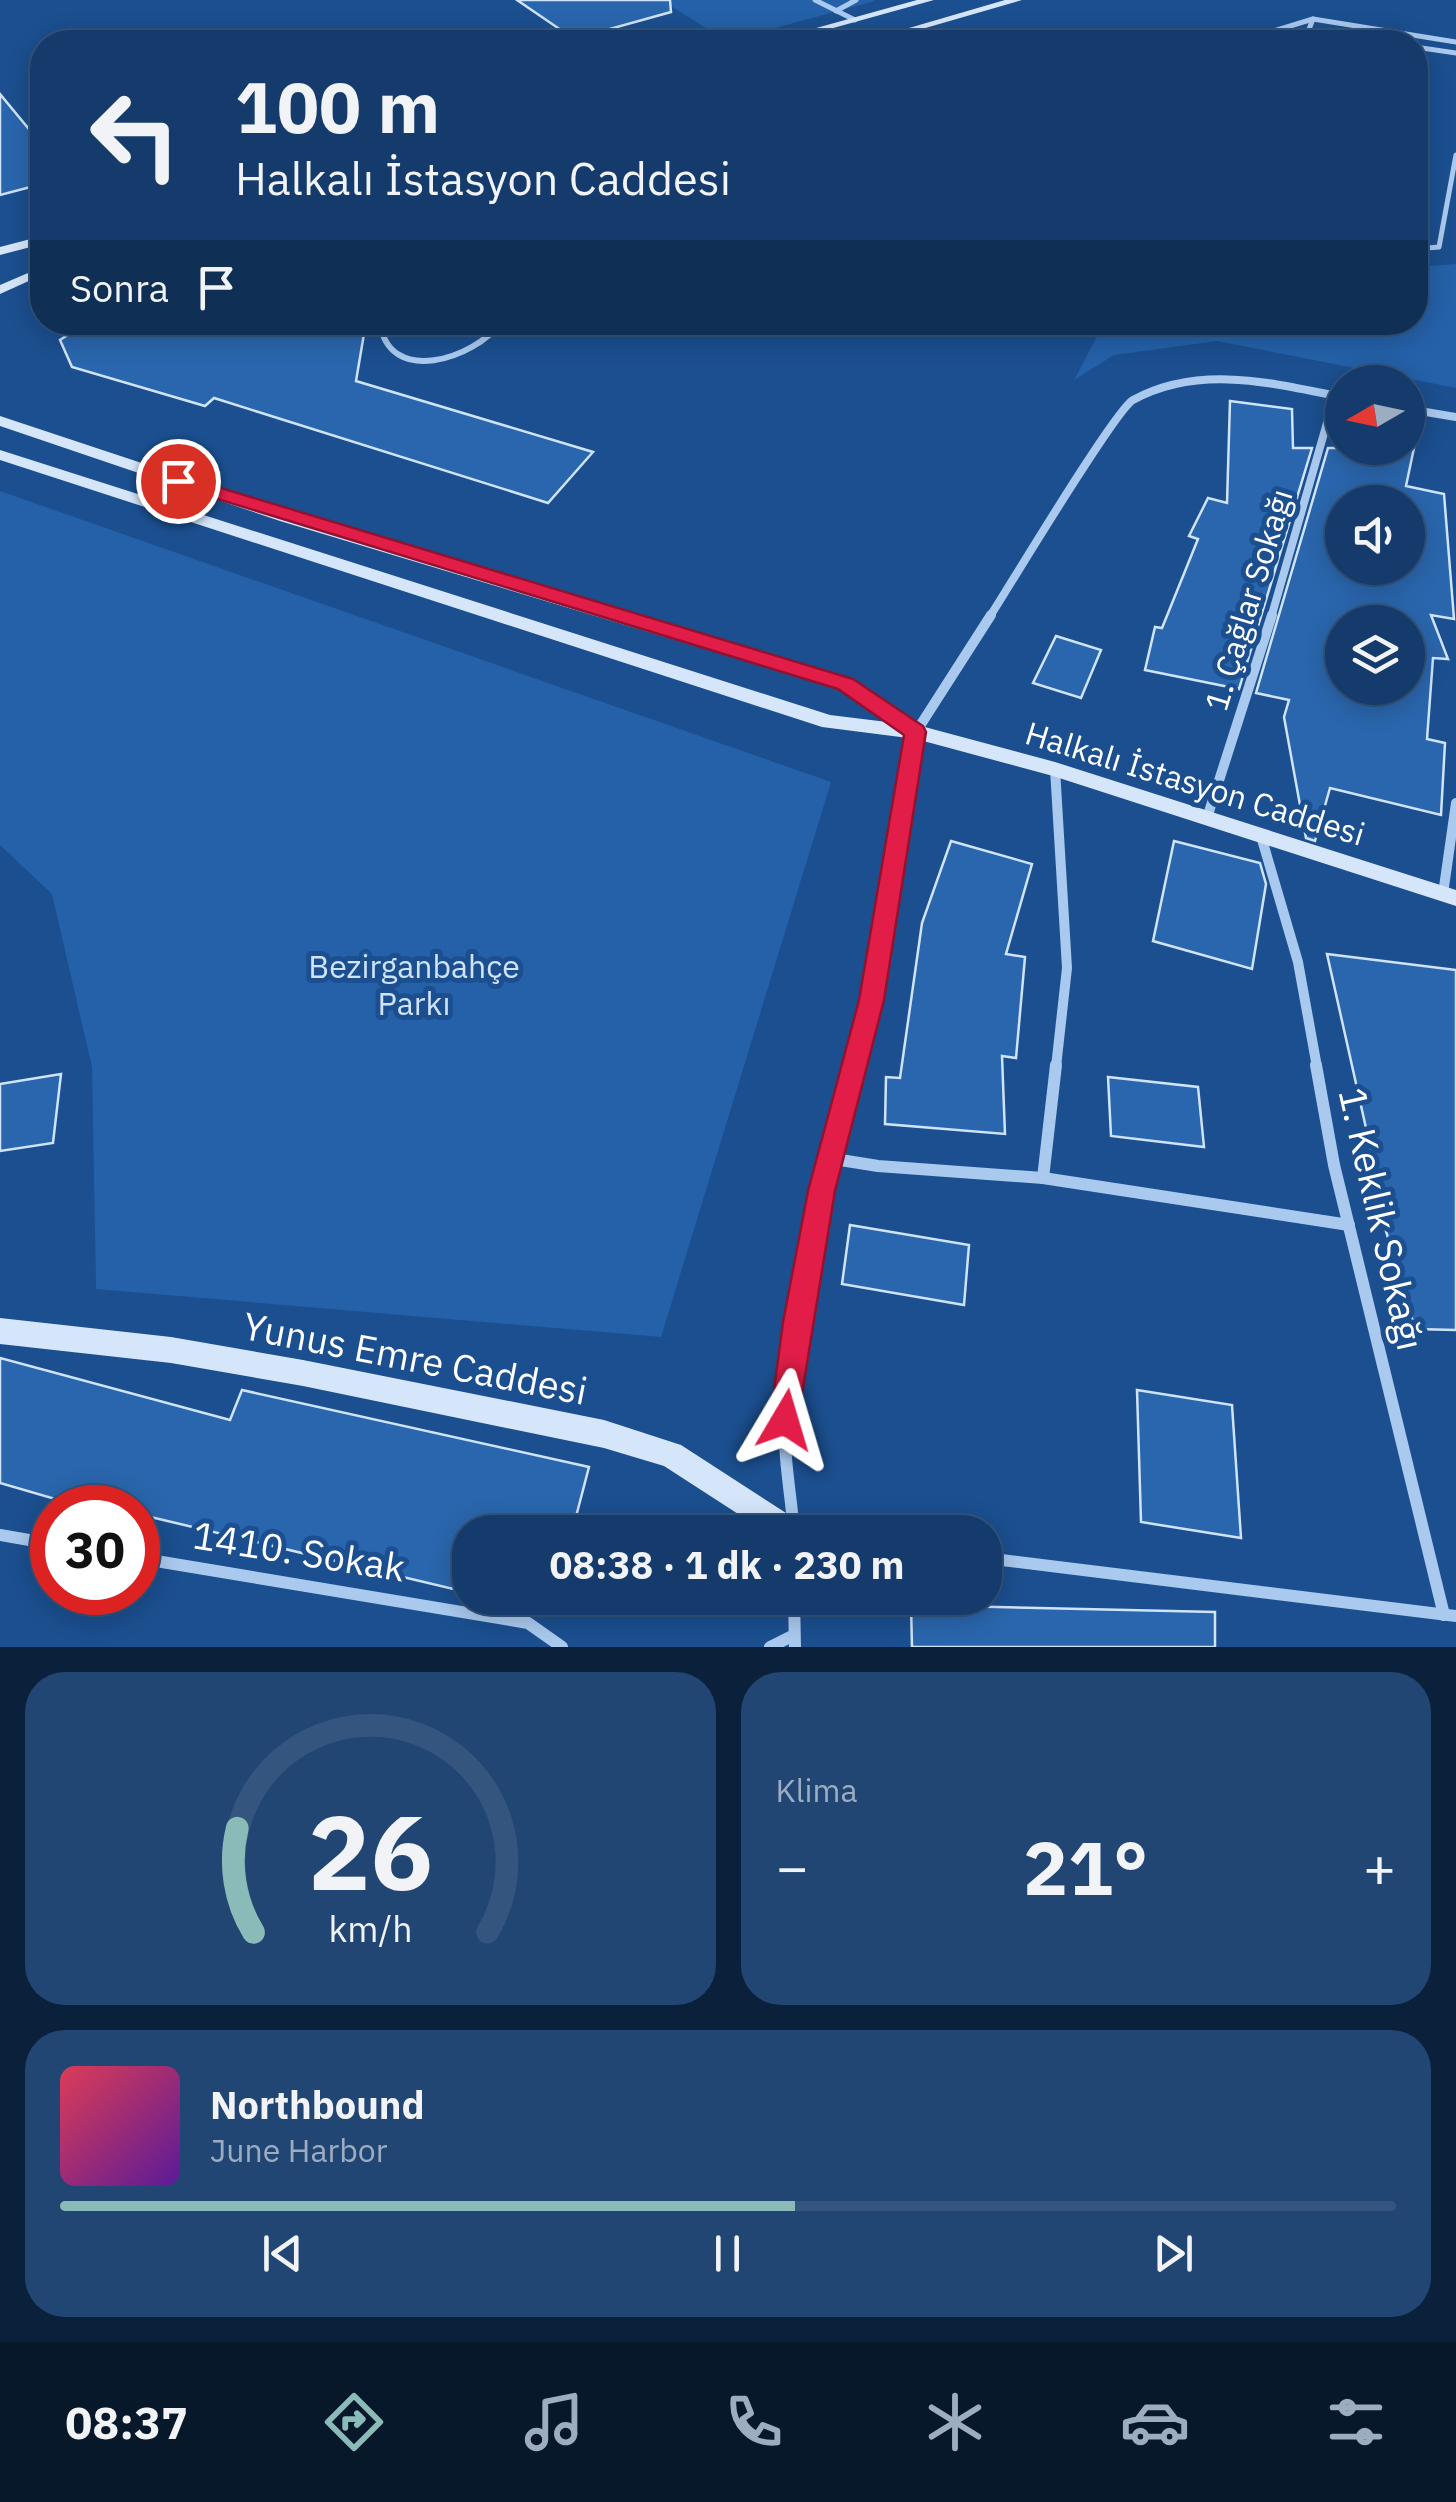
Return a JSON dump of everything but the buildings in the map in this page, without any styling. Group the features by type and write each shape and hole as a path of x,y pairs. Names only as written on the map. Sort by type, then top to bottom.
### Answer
{"main road":[{"path":"817,30 930,0"},
{"path":"910,30 1017,0"},
{"path":"0,251 30,243"},
{"path":"0,280 30,274"},
{"path":"0,290 30,276"},
{"name":"Halkalı İstasyon Caddesi","path":"0,421 286,516 845,684 916,732"},
{"name":"Halkalı İstasyon Caddesi","path":"0,455 829,722 916,732 1055,769 1450,896"},
{"name":"Yunus Emre Caddesi","path":"0,1331 170,1350 303,1372 604,1434 671,1455 765,1515"}],"street":[{"path":"791,1515 785,1420 798,1322 828,1158 872,1000 916,732 1128,402 1177,382 1250,378 1325,393"},
{"path":"1425,411 1456,417"},
{"name":"1. Çağlar Sokağı","path":"1207,818 1325,440"},
{"path":"1043,1178 1067,968 1055,769"},
{"path":"1450,896 1456,803"},
{"name":"1. Keklik Sokağı","path":"1261,836 1298,962 1349,1225 1450,1616"},
{"path":"828,1158 878,1166 1043,1178 1349,1225"},
{"path":"0,1535 30,1540"},
{"path":"1002,1560 1450,1616"},
{"name":"1410. Sokak","path":"160,1562 528,1623 562,1647"},
{"path":"770,1647 795,1641 794,1615"}],"lane":[{"path":"815,0 855,20"},
{"path":"836,10 856,0"},
{"path":"1279,30 1313,20 1378,30"},
{"path":"1309,30 1313,20"},
{"path":"1428,38 1456,42"},
{"path":"1428,49 1456,53"},
{"path":"1428,247 1439,246 1456,154"},
{"path":"379,335 384,345 395,353 431,360 452,358 486,346 493,335"}],"green space":[{"path":"661,0 875,1 768,30 709,30"},
{"path":"1456,264 1456,388 1425,382 1425,365 1339,365 1217,341 1114,355 1074,380 1098,335 1428,335 1428,266"},
{"name":"Bezirganbahçe Parkı","path":"0,491 831,782 661,1337 96,1289 92,1067 52,894 0,845"}],"route":[{"path":"178,481 845,684 916,732 872,1000 828,1158 798,1322 785,1420"}]}
